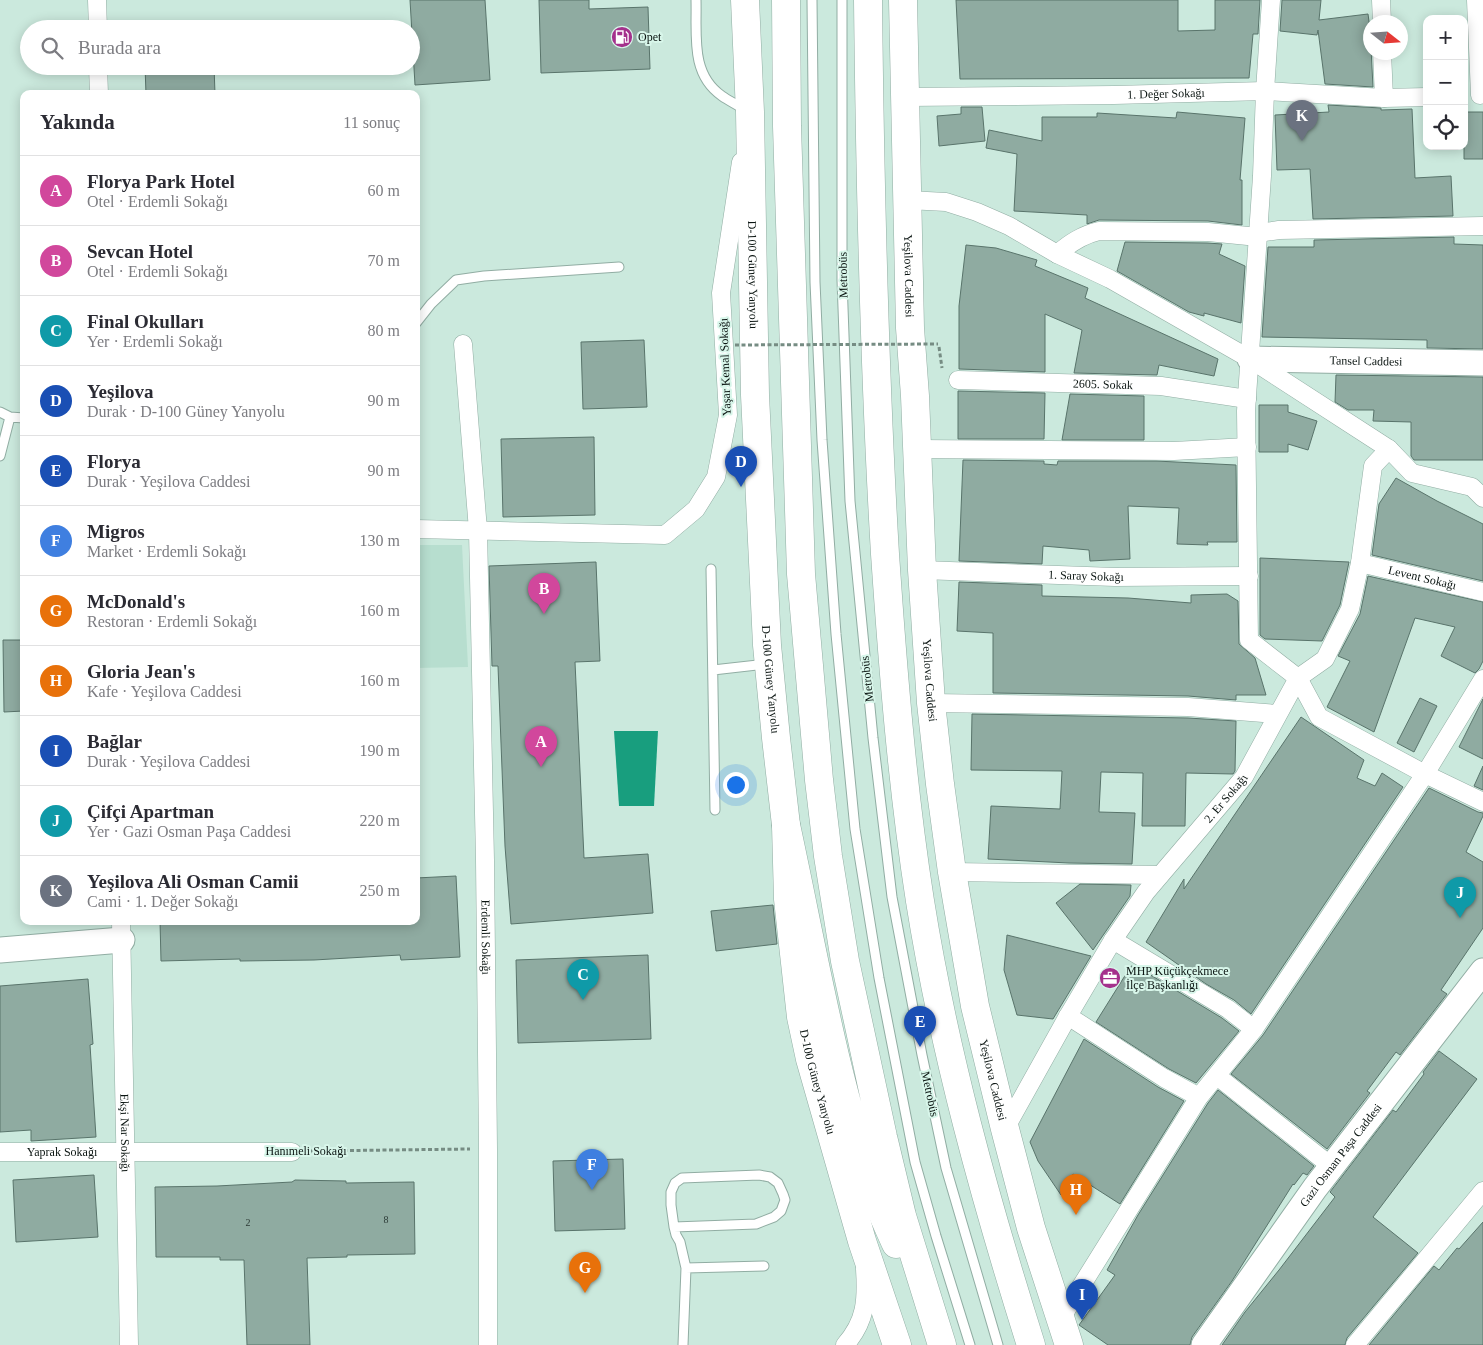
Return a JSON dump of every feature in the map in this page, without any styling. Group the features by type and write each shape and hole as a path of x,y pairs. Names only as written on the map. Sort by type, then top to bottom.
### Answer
{"main road":[{"name":"D-100 Güney Yanyolu","path":"745,0 750,112 755,395 769,664 786,825 788,899 801,1017 810,1059 862,1241 897,1345"},
{"path":"786,0 787,126 801,574 819,780 828,856 845,961 883,1137 898,1198 942,1345"},
{"path":"868,0 875,360 889,615 905,798 930,958 961,1104 1004,1261 1030,1345"},
{"name":"Yeşilova Caddesi","path":"904,0 910,328 915,396 922,570 931,703 952,872 975,1006 1031,1228 1065,1332"},
{"path":"786,825 814,963 849,1111 875,1196 906,1267 928,1299"}],"street":[{"path":"97,0 98,20"},
{"path":"1271,0 1258,235 1246,399 1249,640 1298,678 1319,717 1483,802"},
{"path":"1381,0 1382,15"},
{"path":"1476,0 1476,95"},
{"path":"1382,60 1384,98"},
{"path":"98,75 98,90"},
{"name":"1. Değer Sokağı","path":"905,97 1265,91 1384,98 1423,97"},
{"name":"Yaşar Kemal Sokağı","path":"420,529 665,534 696,509 716,476 728,415 721,293 750,112"},
{"path":"908,200 946,202 977,212 1009,226 1057,254 1110,280 1250,359 1389,449 1412,473 1479,491"},
{"path":"1057,254 1086,234 1099,231 1208,232 1258,235 1279,230 1483,226"},
{"name":"Erdemli Sokağı","path":"463,344 478,530 485,860 488,1345"},
{"name":"Tansel Caddesi","path":"1250,359 1483,363"},
{"name":"2605. Sokak","path":"958,380 1161,386 1246,399"},
{"path":"917,449 1174,451 1247,447"},
{"name":"2. Er Sokağı","path":"1005,1129 1068,1016 1114,940 1146,892 1244,777 1298,678 1325,659 1350,609 1360,563 1373,466 1389,449"},
{"name":"Levent Sokağı","path":"1360,563 1483,592"},
{"name":"1. Saray Sokağı","path":"922,570 1114,577 1249,576"},
{"path":"1065,1332 1199,1097 1254,1029 1426,774 1483,679"},
{"path":"931,703 1188,706 1277,714"},
{"path":"952,872 1160,875"},
{"path":"0,950 122,931"},
{"name":"Ekşi Nar Sokağı","path":"122,931 130,1345"},
{"path":"1114,940 1228,1009 1254,1029"},
{"name":"Gazi Osman Paşa Caddesi","path":"1204,1345 1331,1166 1482,974"},
{"path":"1068,1016 1164,1078 1199,1097"},
{"path":"1217,1076 1331,1166"},
{"name":"Yaprak Sokağı","path":"0,1152 125,1152"},
{"name":"Hanımeli Sokağı","path":"125,1152 292,1152"},
{"path":"1355,1345 1483,1191"},
{"path":"845,1345 854,1334 864,1312 865,1279 862,1241"}],"lane":[{"path":"696,0 697,60 704,78 721,96 750,112"},
{"path":"812,0 815,282 822,440 836,634 855,829 879,978 916,1162 936,1236 970,1345"},
{"name":"Metrobüs","path":"842,0 842,280 850,501 872,738 892,897 922,1055 946,1168 998,1345"},
{"path":"420,318 431,304 456,280 484,276 619,267"},
{"path":"0,412 10,417 20,418"},
{"path":"0,456 10,417"},
{"path":"711,569 715,810"},
{"path":"713,670 769,664"},
{"path":"674,1227 756,1224 774,1217 781,1211 785,1200 778,1183 770,1177 759,1175 682,1178 675,1183 671,1192 671,1205 674,1227 680,1242 686,1268 683,1345"},
{"path":"686,1268 764,1266"}],"path":[{"path":"736,345 938,344"},
{"name":"Hanımeli Sokağı","path":"292,1152 488,1149"}],"shaded area":[{"path":"420,545 462,545 468,667 420,668"},
{"path":"614,731 658,731 654,806 619,806"}],"building":[{"path":"410,0 485,0 490,80 415,85 414,75 420,75 420,20 411,20"},
{"path":"539,0 589,0 589,9 648,7 650,69 541,73"},
{"path":"956,0 1178,0 1178,31 1215,30 1215,0 1260,0 1258,34 1253,34 1249,78 960,79"},
{"path":"1282,0 1321,0 1319,20 1368,14 1363,15 1363,60 1372,60 1373,87 1325,84 1318,30 1317,35 1280,31"},
{"path":"145,75 214,75 215,90 146,90"},
{"path":"1328,105 1381,108 1381,110 1412,109 1415,178 1451,176 1453,216 1313,219 1310,169 1277,170 1275,115 1329,112"},
{"path":"961,107 982,107 985,141 939,146 937,116 961,114"},
{"path":"1177,112 1245,118 1240,180 1242,180 1242,225 1208,221 1099,220 1087,224 1087,215 1014,211 1017,154 986,148 989,130 1042,141 1042,117 1097,117 1097,113 1176,118"},
{"path":"1468,112 1483,112 1483,159 1464,159 1464,150 1468,150"},
{"path":"1454,237 1454,244 1483,245 1483,349 1427,348 1427,340 1262,337 1268,247 1314,247 1314,240"},
{"path":"1125,242 1222,244 1219,254 1245,266 1241,323 1204,313 1204,316 1189,312 1117,271"},
{"path":"966,245 996,248 1037,260 1035,266 1088,288 1085,298 1218,359 1214,376 1159,365 1157,375 1074,373 1082,330 1045,314 1045,372 959,369 959,306"},
{"path":"644,340 647,407 583,409 581,342"},
{"path":"1336,375 1483,377 1483,460 1414,460 1411,456 1411,422 1373,421 1374,410 1348,410 1335,402"},
{"path":"958,391 1045,393 1044,439 958,439"},
{"path":"1070,394 1144,396 1144,440 1062,440"},
{"path":"1259,405 1288,405 1288,412 1317,421 1308,450 1288,444 1288,452 1259,452"},
{"path":"594,437 595,515 503,517 501,439"},
{"path":"963,460 1044,461 1044,464 1057,465 1058,461 1156,461 1236,465 1237,542 1207,542 1208,545 1177,544 1179,508 1128,506 1130,559 1090,561 1089,550 1043,546 1042,564 959,561"},
{"path":"1396,478 1483,524 1483,581 1372,555 1379,504"},
{"path":"1260,558 1349,562 1340,605 1322,641 1265,639 1260,635"},
{"path":"596,562 600,661 575,662 584,858 648,854 653,913 511,924 505,846 498,666 492,666 489,566"},
{"path":"1368,576 1483,602 1483,661 1475,673 1441,656 1455,627 1415,618 1374,732 1327,707 1350,661 1338,656 1360,614"},
{"path":"959,582 1042,585 1042,596 1128,598 1191,603 1191,595 1227,594 1238,601 1239,644 1255,658 1266,695 1236,695 1236,700 1188,696 993,693 993,633 957,631"},
{"path":"3,640 20,640 20,711 4,712"},
{"path":"1420,698 1437,706 1414,752 1397,743"},
{"path":"1483,699 1483,759 1459,747"},
{"path":"972,714 1188,718 1236,721 1235,771 1233,774 1186,773 1185,826 1142,826 1143,773 1101,772 1099,812 1135,813 1132,864 988,859 991,806 1060,809 1062,771 971,770"},
{"path":"1301,717 1364,760 1357,778 1375,786 1382,773 1403,787 1251,1014 1234,1000 1206,984 1146,942 1184,879 1184,889"},
{"path":"1483,766 1483,790 1474,786"},
{"path":"1429,788 1483,813 1466,852 1483,862 1483,928 1441,990 1447,994 1400,1055 1396,1052 1367,1091 1370,1093 1327,1149 1231,1074 1263,1035"},
{"path":"456,876 460,957 401,960 400,955 314,960 161,961 160,925 420,925 420,878"},
{"path":"1080,884 1131,885 1130,896 1093,950 1056,903"},
{"path":"773,905 777,944 716,951 711,911"},
{"path":"1007,935 1091,956 1053,1019 1017,1015 1004,970"},
{"path":"648,955 651,1039 518,1043 516,960"},
{"path":"1131,966 1139,968 1222,1018 1239,1031 1196,1083 1169,1069 1096,1022"},
{"path":"88,979 93,1044 90,1045 96,1137 31,1141 31,1130 0,1132 0,986"},
{"path":"1084,1039 1158,1087 1184,1101 1120,1204 1073,1174 1061,1195 1038,1161 1030,1142"},
{"path":"1439,1051 1477,1079 1373,1217 1418,1253 1347,1338 1345,1345 1222,1345 1245,1312 1335,1197 1330,1192 1393,1110 1396,1112"},
{"path":"1218,1090 1314,1166 1307,1175 1303,1173 1293,1184 1232,1281 1192,1337 1190,1345 1108,1345 1079,1325 1115,1275 1107,1270 1138,1215"},
{"path":"623,1159 625,1229 555,1231 553,1161"},
{"path":"94,1175 98,1237 16,1242 13,1180"},
{"path":"295,1180 346,1181 346,1183 414,1182 415,1254 347,1255 347,1257 307,1258 310,1345 247,1345 244,1260 220,1260 220,1257 156,1257 155,1187 217,1186 292,1182"},
{"path":"1483,1222 1483,1345 1369,1345 1434,1266 1439,1270 1457,1248 1459,1249"}],"place":[{"name":"Opet","path":"622,37"},
{"name":"Yeşilova Ali Osman Camii","path":"1302,141"},
{"name":"Yeşilova","path":"741,487"},
{"name":"Sevcan Hotel","path":"544,614"},
{"name":"Florya Park Hotel","path":"541,767"},
{"name":"Çifçi Apartman","path":"1460,918"},
{"name":"MHP Küçükçekmece İlçe Başkanlığı","path":"1110,978"},
{"name":"Final Okulları","path":"583,1000"},
{"name":"Florya","path":"920,1047"},
{"name":"Migros","path":"592,1190"},
{"name":"Gloria Jean's","path":"1076,1215"},
{"name":"McDonald's","path":"585,1293"},
{"name":"Bağlar","path":"1082,1320"}]}
